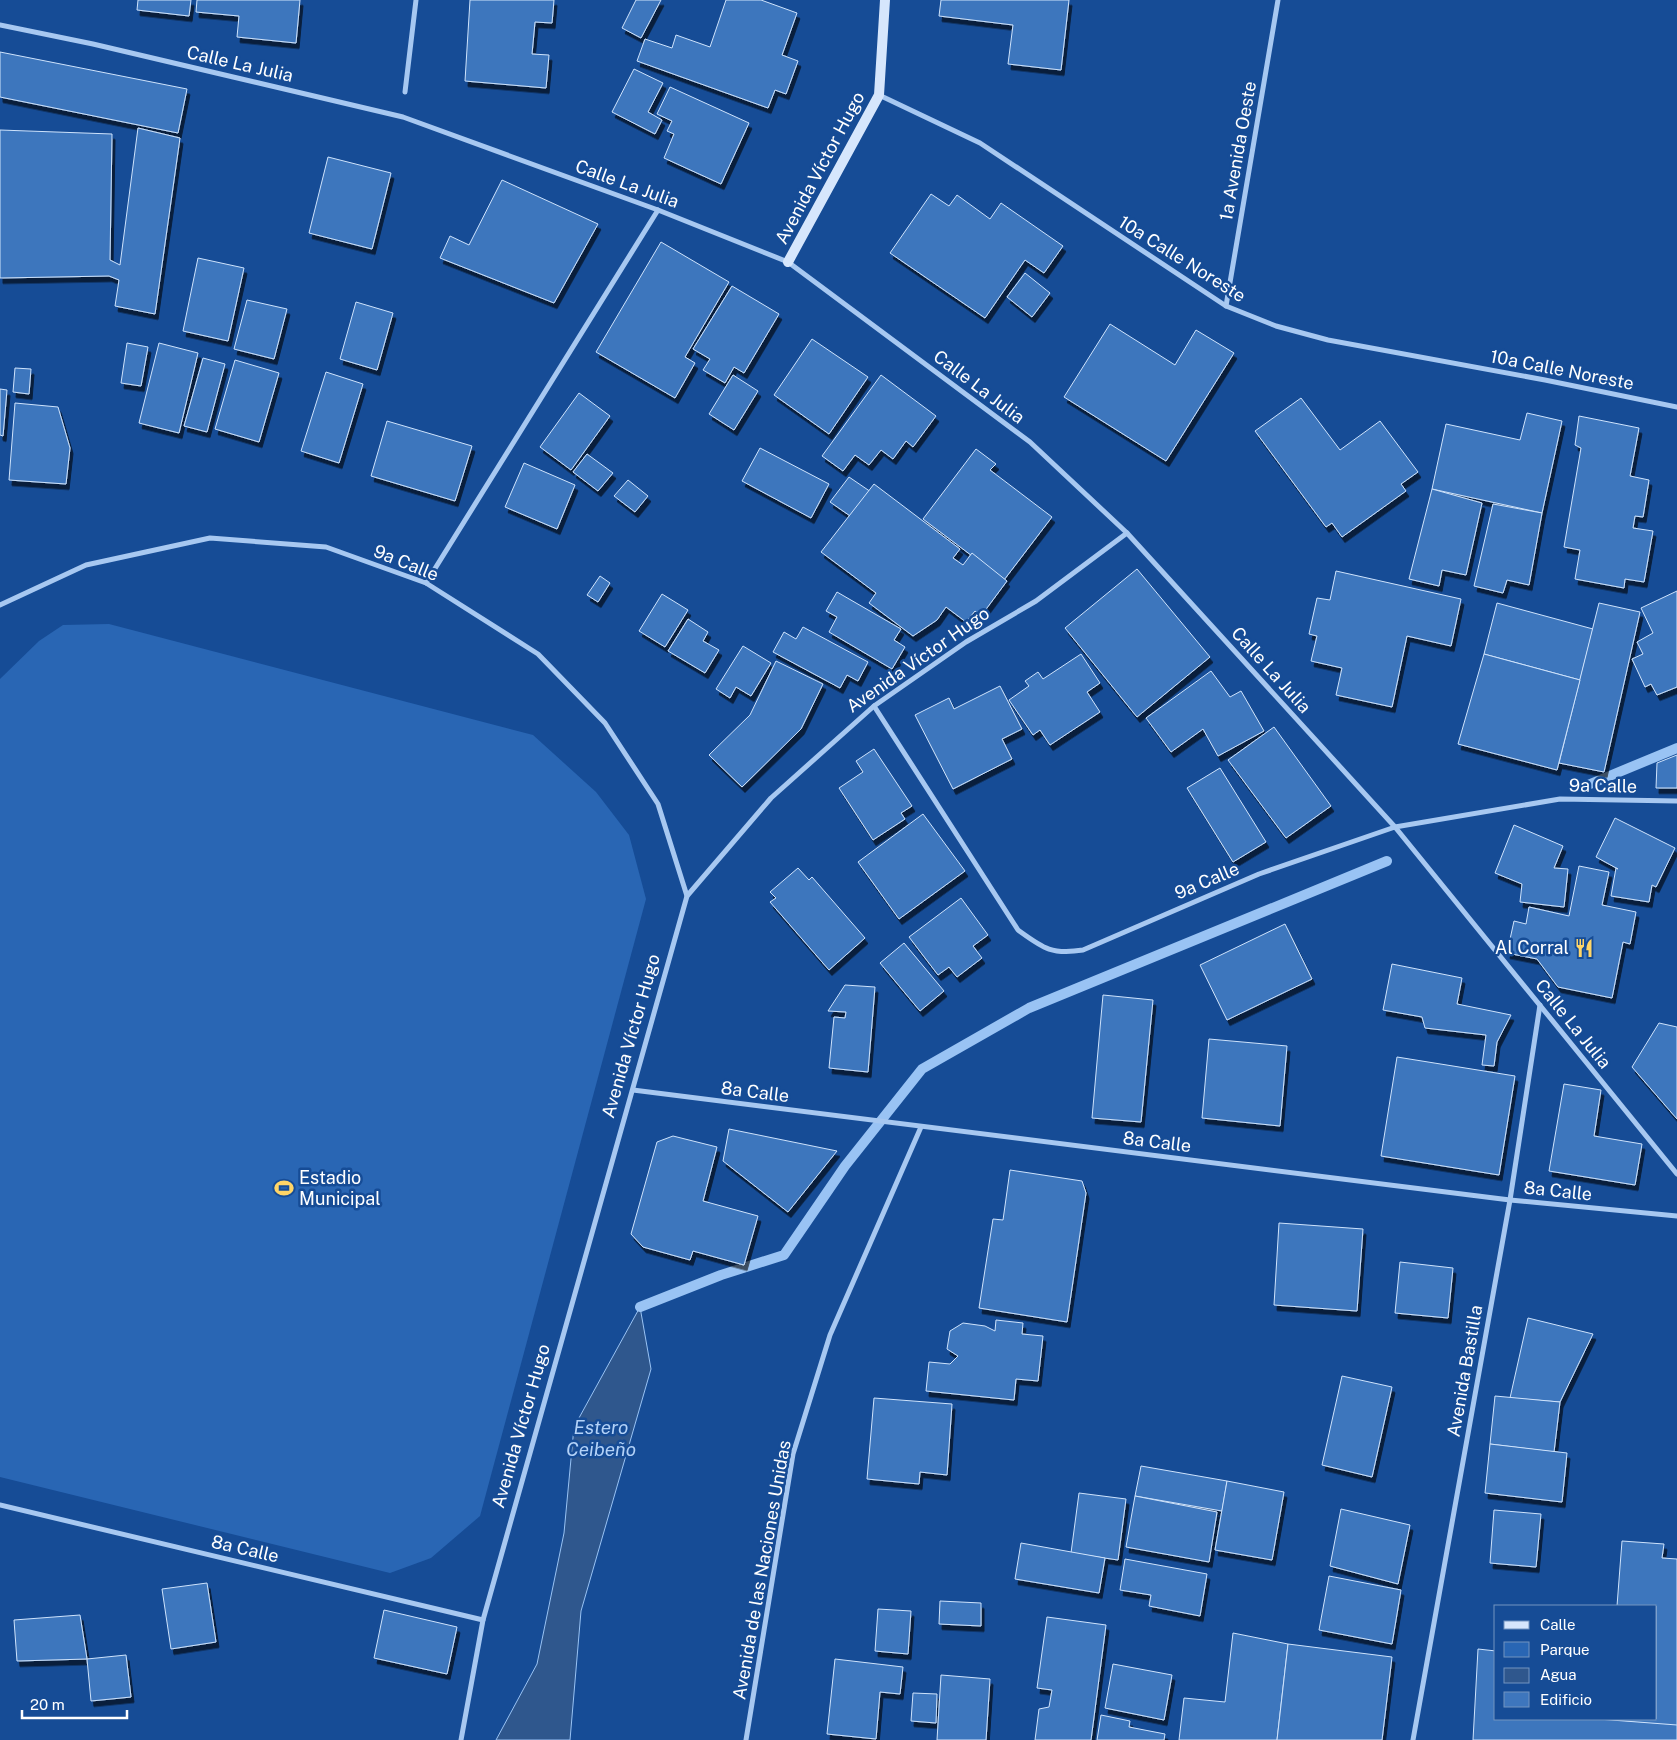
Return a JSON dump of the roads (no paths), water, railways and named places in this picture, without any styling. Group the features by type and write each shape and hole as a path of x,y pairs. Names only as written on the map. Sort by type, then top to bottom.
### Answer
{"street":[{"path":"405,92 416,0"},
{"name":"Avenida Víctor Hugo","path":"788,262 879,95 885,0"},
{"name":"1a Avenida Oeste","path":"1226,306 1278,0"},
{"name":"Calle La Julia","path":"0,25 93,44 403,117 658,210 788,262 1030,442 1127,533 1395,827 1677,1174"},
{"name":"10a Calle Noreste","path":"879,95 980,144 1226,306 1276,326 1328,340 1545,380 1677,407"},
{"path":"426,583 658,210"},
{"name":"Avenida Víctor Hugo","path":"461,1740 483,1620 687,896 771,798 874,706 966,642 1036,601 1127,533"},
{"name":"9a Calle","path":"0,605 86,565 210,538 326,547 426,583 538,654 605,724 658,804 687,896"},
{"name":"9a Calle","path":"874,706 1018,930 1042,946 1063,953 1083,950 1259,874 1395,827 1560,799 1677,801"},
{"name":"Avenida Bastilla","path":"1412,1740 1510,1200 1540,1005"},
{"name":"8a Calle","path":"633,1090 1510,1200 1677,1216"},
{"name":"Avenida de las Naciones Unidas","path":"746,1740 793,1454 830,1335 921,1127"},
{"name":"8a Calle","path":"0,1505 483,1620"}],"water":[{"name":"Estero Ceibeño","path":"640,1307 651,1369 581,1611 570,1740 496,1740 537,1664 564,1533 574,1427"}],"waterway":[{"path":"1583,787 1677,748"},
{"path":"640,1307 721,1275 784,1255 845,1166 922,1069 1029,1008 1387,861"}],"place":[{"name":"Al Corral","path":"1584,948"},
{"name":"Estadio Municipal","path":"284,1188"}]}
